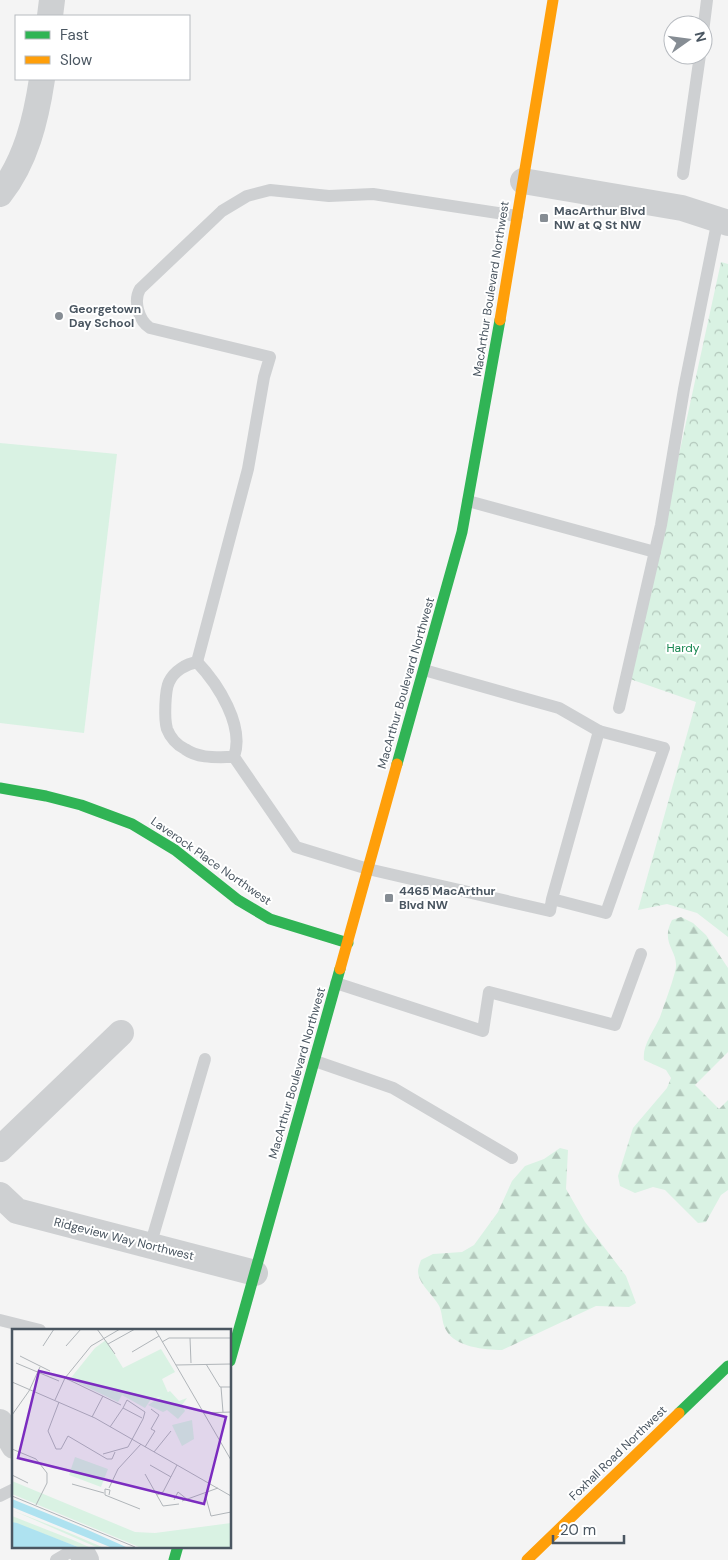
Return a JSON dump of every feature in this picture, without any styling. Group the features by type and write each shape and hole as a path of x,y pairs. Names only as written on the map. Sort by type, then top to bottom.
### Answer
{"main road":[{"name":"MacArthur Boulevard Northwest","path":"231,1357 458,547 468,501 553,0"},
{"name":"Laverock Place Northwest","path":"0,788 58,798 132,824 175,850 238,900 270,919 348,943"},
{"name":"Foxhall Road Northwest","path":"528,1560 725,1377"}],"street":[{"path":"50,15 52,0"},
{"path":"0,194 10,180 24,151 36,117 42,80"},
{"path":"523,181 682,208 723,221"},
{"path":"0,1149 121,1033"},
{"name":"Ridgeview Way Northwest","path":"0,1195 18,1211 255,1273"}],"lane":[{"path":"706,15 708,0"},
{"path":"683,174 699,65"},
{"path":"197,662 248,468 264,377 270,357 150,328 144,322 137,305 137,294 144,284 204,226 230,205 247,196 270,190 329,196 373,194 517,216"},
{"path":"619,708 655,552 684,389 723,221"},
{"path":"468,501 655,552"},
{"path":"197,662 188,664 168,682 165,704 167,729 175,742 192,753 204,757 234,757"},
{"path":"197,662 210,675 227,706 237,735 237,747 234,757"},
{"path":"424,670 559,708 599,731 664,748 606,912 552,899"},
{"path":"234,757 296,847 368,868 550,911 599,731"},
{"path":"336,983 483,1030 489,992 615,1025 641,954"},
{"path":"150,1246 205,1058"},
{"path":"314,1061 393,1088 512,1158"},
{"path":"0,1320 36,1329"},
{"path":"0,1496 12,1490"},
{"path":"56,1560 81,1551"}],"green space":[{"name":"Hardy","path":"721,262 728,264 728,937 697,913 667,904 638,910 696,702 630,679"},
{"path":"0,443 117,454 84,733 0,723"},
{"path":"681,917 693,923 706,935 728,968 728,1052 695,1085 719,1109 728,1100 728,1190 721,1195 706,1222 698,1223 665,1190 653,1187 635,1193 620,1186 618,1176 633,1128 667,1088 671,1078 666,1070 644,1060 644,1054 647,1043 660,1017 675,972 675,959 668,936 672,920"},
{"path":"560,1148 568,1150 566,1189 585,1222 626,1276 636,1303 629,1307 596,1306 502,1350 479,1348 463,1344 450,1336 443,1324 440,1307 420,1280 418,1271 421,1260 433,1254 462,1252 474,1245 498,1212 512,1181 525,1166 544,1159"}],"traffic: fast":[{"path":"397,764 462,532 500,320"},
{"path":"0,788 46,796 81,805 132,824 175,850 238,900 270,919 348,943"},
{"path":"231,1357 340,969"},
{"path":"679,1413 728,1366"},
{"path":"174,1560 177,1548"}],"traffic: slow":[{"path":"500,320 553,0"},
{"path":"340,969 397,764"},
{"path":"527,1560 679,1413"}],"place":[{"name":"MacArthur Blvd NW at Q St NW","path":"544,218"},
{"name":"Georgetown Day School","path":"59,316"},
{"name":"4465 MacArthur Blvd NW","path":"389,898"}]}
